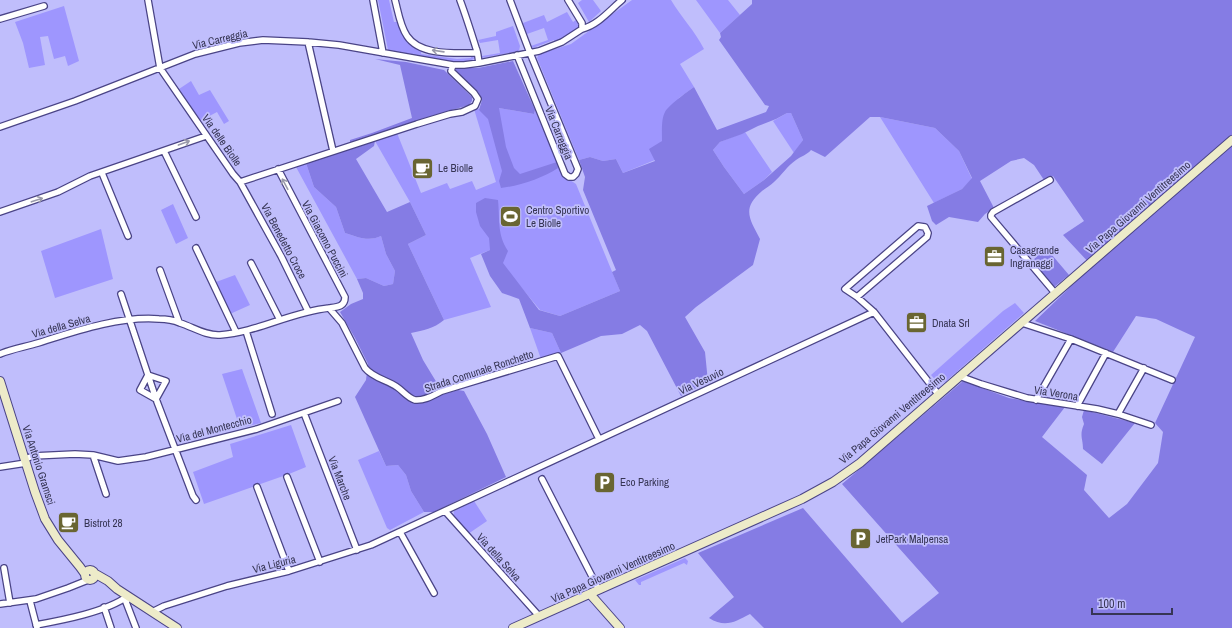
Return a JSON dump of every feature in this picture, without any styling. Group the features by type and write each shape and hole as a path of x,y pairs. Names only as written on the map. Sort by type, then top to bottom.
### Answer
{"street":[{"path":"148,0 160,68"},
{"path":"373,0 383,52"},
{"path":"395,0 403,29 413,43 420,47 437,52 477,53"},
{"path":"460,0 477,49 479,63"},
{"name":"Via Carreggia","path":"510,0 578,169 573,177 569,177 565,174 517,55"},
{"path":"568,0 582,23 582,29"},
{"name":"Via Carreggia","path":"0,127 75,101 202,52 239,43 264,40 308,42 339,45 453,65 479,63 539,51 562,42 582,29 588,28 622,0"},
{"path":"0,19 44,6"},
{"path":"308,42 333,151"},
{"name":"Via delle Biolle","path":"160,68 206,136 237,180 240,182 450,114 462,112 475,106 478,99 474,93 451,71 453,65"},
{"path":"0,212 46,197 90,176 206,136"},
{"name":"Via Papa Giovanni Ventitreesimo","path":"513,628 802,500 860,463 1232,140"},
{"path":"164,151 196,217"},
{"name":"Via Giacomo Puccini","path":"278,169 345,298 343,305 329,308"},
{"path":"102,173 128,236"},
{"path":"1050,180 993,212 991,216 1055,293"},
{"name":"Via Benedetto Croce","path":"240,182 281,256 308,311"},
{"path":"857,297 927,237 928,233 926,227 918,226 845,289 874,312 938,394"},
{"path":"196,248 236,332"},
{"path":"251,263 280,320"},
{"path":"160,270 179,322"},
{"path":"121,294 156,399 193,496 196,500"},
{"name":"Via della Selva","path":"0,354 63,335 129,319 161,319 179,322 210,335 219,335 246,331 308,311 329,308"},
{"name":"Strada Comunale Ronchetto","path":"329,308 342,324 369,373 399,388 415,400 426,399 442,391 558,356 599,438"},
{"name":"Via Vesuvio","path":"537,468 874,312"},
{"path":"1022,323 1071,339 1172,380"},
{"path":"246,331 272,414"},
{"path":"1036,400 1071,339"},
{"path":"1077,406 1106,353"},
{"path":"1118,414 1144,368"},
{"path":"148,375 140,390 156,399"},
{"path":"148,375 166,381 156,399"},
{"name":"Via Verona","path":"959,376 1006,393 1036,400 1097,409 1118,414 1150,425"},
{"name":"Via Antonio Gramsci","path":"0,381 45,519 53,533 67,551 89,575"},
{"name":"Via del Montecchio","path":"0,467 25,461 33,456 75,454 93,455 118,461 146,457 257,429 338,401"},
{"name":"Via Marche","path":"304,413 357,550"},
{"path":"93,455 106,494"},
{"name":"Via Liguria","path":"152,612 168,605 235,584 289,571 357,550 400,532 537,468"},
{"path":"287,477 320,562"},
{"path":"542,478 599,590"},
{"path":"257,487 289,571"},
{"name":"Via della Selva","path":"445,511 539,616"},
{"path":"400,532 434,593"},
{"path":"4,568 10,603"},
{"path":"0,604 30,601 47,596 74,586 89,575 117,589 177,628"},
{"path":"590,594 620,628"},
{"path":"30,601 37,626 77,616 120,601 128,596"},
{"path":"128,596 126,602 136,628"},
{"path":"104,607 112,628"},
{"path":"55,622 57,628"}],"shaded area":[{"path":"378,0 389,0 394,22 398,22 404,36 412,45 422,50 421,54 457,59 471,58 471,54 473,54 474,59 456,62 445,61 388,50"},
{"path":"582,0 593,0 601,11 589,22 578,3"},
{"path":"632,0 671,0 704,49 680,64 694,87 679,98 662,129 662,141 655,160 623,173 616,159 603,161 590,157 579,160 537,58 539,54 571,44"},
{"path":"696,0 728,0 740,15 720,33"},
{"path":"752,0 1232,0 1232,628 764,628 750,614 730,623 720,623 709,618 734,597 698,553 803,508 902,623 939,593 842,484 963,381 1009,398 1065,407 1042,437 1087,475 1084,490 1109,518 1127,504 1158,463 1163,432 1155,423 1195,337 1156,319 1136,316 1113,352 1035,321 1092,266 1063,235 1084,221 1053,176 1044,180 1034,165 1024,158 1011,161 980,181 994,208 985,214 978,222 949,217 936,225 932,221 927,206 962,189 972,178 959,151 935,128 880,117 870,117 825,157 811,150 796,160 773,183 755,197 751,203 749,214 760,239 753,265 696,307 685,317 705,352 708,382 681,396 647,331 640,325 622,334 601,336 561,353 552,333 530,328 519,299 502,293 490,276 481,254 490,250 489,238 480,226 476,212 476,203 485,198 498,200 502,239 508,251 503,263 539,310 560,316 620,291 612,272 616,270 583,190 585,177 579,160 590,157 603,161 616,159 623,173 655,161 649,149 662,141 662,122 665,112 674,102 694,87 717,130 766,112 769,106 765,105 719,40 721,37 720,33 752,4","holes":["787,113 791,113 803,140 791,156 764,180 744,194 713,150 720,142 742,134"]},
{"path":"64,6 79,61 68,66 65,56 54,59 48,36 40,37 45,65 29,68 23,43 15,22"},
{"path":"567,12 573,22 576,20 579,25 579,29 555,42 554,40 533,48 531,46 548,40 544,28 527,34 523,23 544,15 547,22"},
{"path":"513,26 520,46 519,51 481,58 479,53 481,53 482,56 500,53 498,40 480,43 478,40 496,36 496,32"},
{"path":"375,59 406,62 444,70 472,97 472,101 469,105 350,143 350,140 412,118 400,65"},
{"path":"513,61 535,110 534,114 499,108 506,147 514,168 520,174 557,162 558,168 531,181 501,188 499,181 502,171 488,119 479,110 482,100 478,92 456,72 456,68 478,68"},
{"path":"191,81 199,95 210,90 229,121 224,124 217,112 200,121 179,89"},
{"name":"Centro Sportivo Le Biolle","path":"499,108 534,114 535,110 560,170 576,184 620,291 560,316 540,310 490,250 470,258 491,307 444,320 408,244 426,235 410,202 375,141 397,133 421,193 447,183 450,189 472,181 476,190 496,182 474,109"},
{"path":"787,113 791,113 803,140 794,153 773,121"},
{"path":"880,117 935,128 959,151 972,179 962,189 934,203"},
{"path":"745,132 772,172 764,180 744,194 713,150 720,142"},
{"path":"375,141 374,146 356,159 387,212 410,202 426,235 408,244 444,320 432,327 411,333 423,360 440,388 447,393 458,390 464,391 487,434 506,477 434,512 424,512 411,491 406,475 398,465 386,466 355,397 366,380 368,364 340,312 351,304 363,299 363,293 357,279 366,278 384,286 393,284 395,271 386,254 381,236 367,239 345,233 336,207 314,187 306,163"},
{"path":"306,163 314,187 336,207 345,233 367,239 381,236 386,254 395,271 393,284 384,286 366,278 357,279 296,167"},
{"path":"173,204 188,238 176,244 161,210"},
{"path":"101,229 113,279 55,298 41,251"},
{"path":"1046,248 1069,275 1054,287 1032,261"},
{"path":"235,275 250,305 230,314 216,282"},
{"path":"1015,303 1024,313 945,382 938,383 931,375 1003,311"},
{"path":"530,328 552,333 561,353 541,359"},
{"path":"242,369 261,423 240,428 222,374"},
{"path":"1084,410 1135,423 1102,464 1083,449 1081,434 1084,424 1082,417"},
{"path":"291,425 306,467 204,504 193,472 233,457 230,444"},
{"path":"379,451 386,466 398,465 406,475 411,491 424,512 390,530 387,528 358,460"},
{"path":"474,501 487,521 468,534 456,521 454,511"},
{"path":"685,558 688,561 687,565 684,563 641,582 641,585 639,585 635,580"}],"place":[{"name":"Le Biolle","path":"423,168"},
{"name":"Centro Sportivo Le Biolle","path":"510,216"},
{"name":"Casagrande Ingranaggi","path":"994,256"},
{"name":"Dnata Srl","path":"917,323"},
{"name":"Eco Parking","path":"605,482"},
{"name":"Bistrot 28","path":"68,523"},
{"name":"JetPark Malpensa","path":"861,539"}]}
